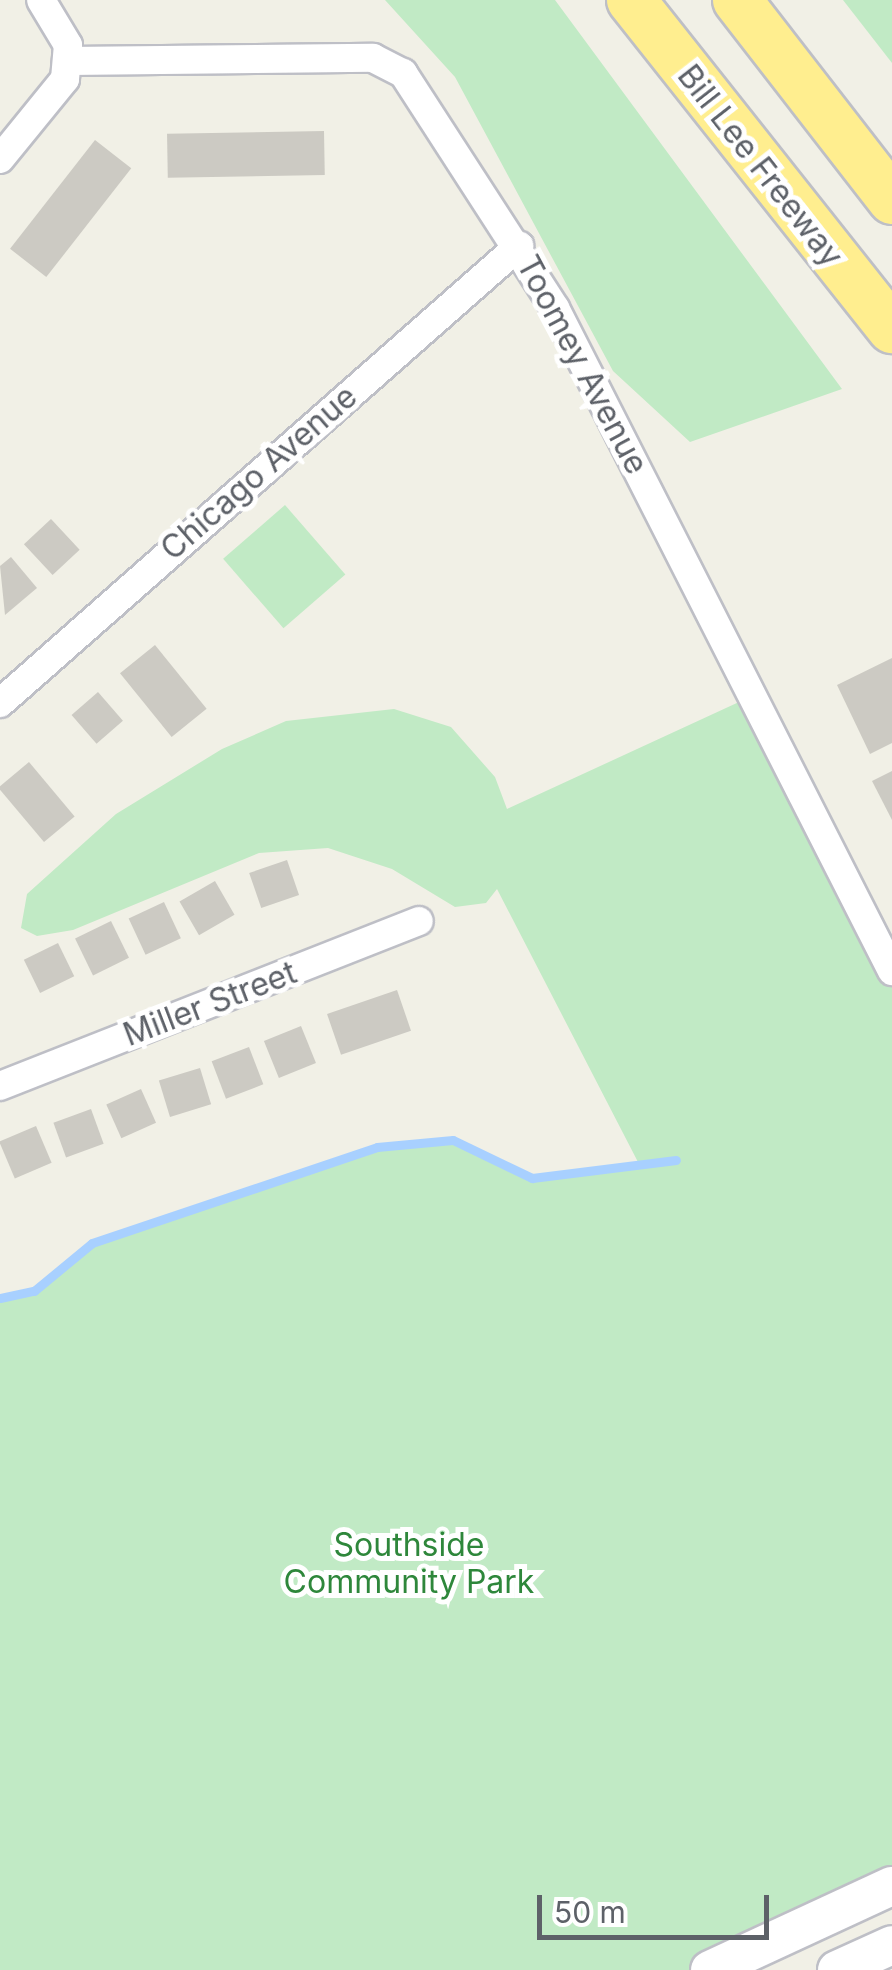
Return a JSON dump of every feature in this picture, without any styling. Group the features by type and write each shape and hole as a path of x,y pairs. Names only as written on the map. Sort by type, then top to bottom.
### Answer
{"highway":[{"name":"Bill Lee Freeway","path":"631,0 892,329"},
{"path":"737,0 892,200"}],"main road":[{"path":"710,1970 892,1886"},
{"path":"837,1970 892,1945"}],"street":[{"path":"0,159 59,89 68,61 59,24 41,0"},
{"name":"Toomey Avenue","path":"68,61 374,58 394,66 519,246 892,971"},
{"name":"Chicago Avenue","path":"0,702 519,246"},
{"name":"Miller Street","path":"0,1086 419,922"}],"green space":[{"path":"385,0 555,0 842,389 690,442 613,371 455,77"},
{"path":"843,0 892,0 892,63"},
{"path":"285,505 345,574 283,628 223,559"},
{"name":"Southside Community Park","path":"752,696 892,971 892,1886 710,1970 0,1970 0,1298 34,1291 92,1243 377,1147 453,1140 532,1178 639,1164 497,889 486,903 455,907 392,869 328,848 259,853 73,930 37,936 21,928 27,894 116,814 222,749 286,721 394,709 451,727 495,777 507,809"}],"building":[{"path":"324,131 325,175 168,178 167,134"},
{"path":"95,140 131,168 46,277 10,249"},
{"path":"51,519 80,550 53,575 24,544"},
{"path":"11,557 37,588 5,615 0,566"},
{"path":"155,645 207,709 172,737 120,673"},
{"path":"892,658 892,743 870,754 837,685"},
{"path":"98,692 123,721 97,744 72,715"},
{"path":"29,762 75,816 44,842 0,790"},
{"path":"892,771 892,820 872,781"},
{"path":"287,860 299,895 261,908 249,873"},
{"path":"215,881 234,915 199,935 179,902"},
{"path":"164,902 181,938 146,955 129,918"},
{"path":"111,921 129,958 93,975 75,939"},
{"path":"58,943 74,976 40,993 24,960"},
{"path":"397,990 411,1031 341,1055 327,1014"},
{"path":"301,1026 316,1063 279,1078 264,1041"},
{"path":"249,1047 263,1084 226,1099 212,1061"},
{"path":"200,1068 211,1104 170,1117 159,1081"},
{"path":"141,1089 156,1123 121,1138 106,1104"},
{"path":"91,1109 104,1144 66,1157 53,1123"},
{"path":"36,1126 52,1163 15,1178 0,1141"}],"waterway":[{"path":"0,1298 34,1291 92,1243 377,1147 453,1140 532,1178 676,1160"}]}
